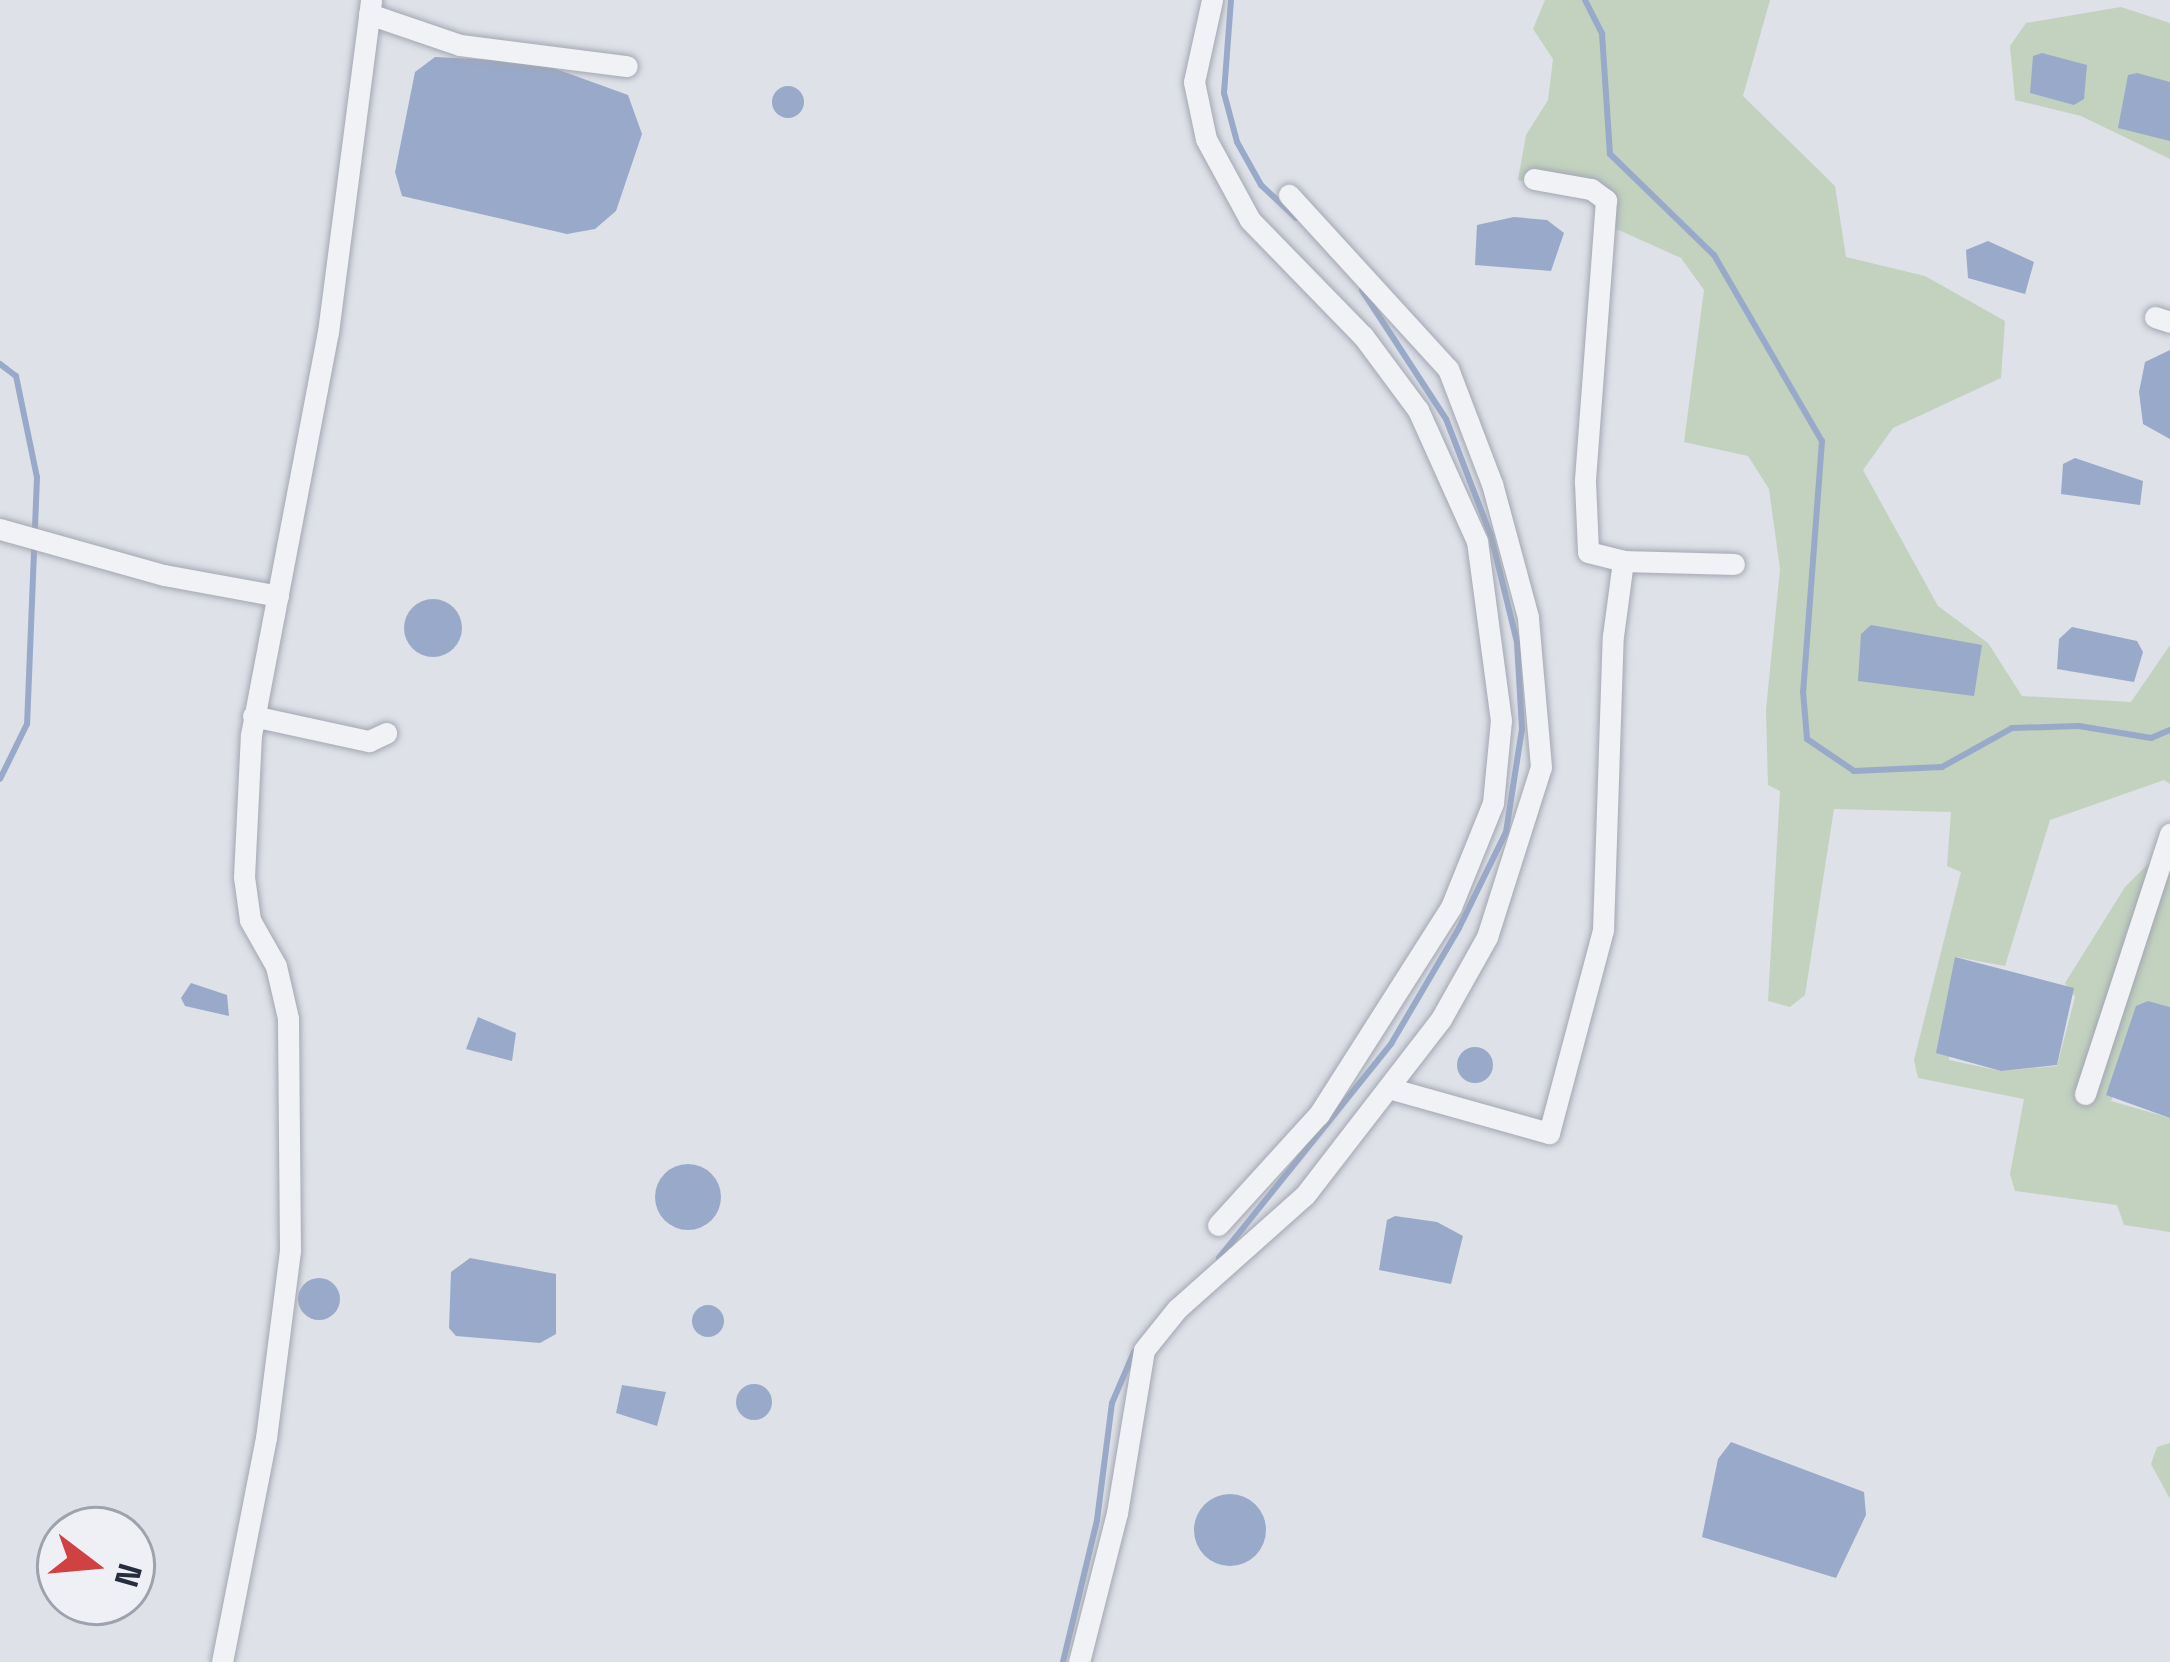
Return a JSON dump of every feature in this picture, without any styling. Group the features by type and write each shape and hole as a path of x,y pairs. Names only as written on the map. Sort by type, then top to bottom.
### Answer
{"street":[{"path":"1212,0 1194,82 1206,139 1250,220 1363,336 1418,410 1477,541 1501,720 1493,803 1451,907 1319,1114 1218,1225"},
{"path":"222,1662 289,1275 288,1018 275,966 250,920 244,877 254,716 328,332 370,7 460,45 627,67"},
{"path":"1534,178 1592,189 1606,200 1588,552 1623,561 1734,564"},
{"path":"1079,1662 1113,1532 1144,1349 1177,1309 1305,1195 1392,1089 1487,937 1520,849 1541,767 1528,617 1492,484 1448,369 1288,195"},
{"path":"0,529 164,575 278,596"},
{"path":"1392,1089 1549,1133 1603,930 1612,636 1623,561"},
{"path":"254,716 369,741 386,733"},
{"path":"2085,1094 2170,834"}],"green space":[{"path":"1545,0 1770,0 1743,96 1835,186 1846,257 1925,276 2005,321 2001,378 1893,428 1863,470 1938,606 1988,643 2022,696 2131,702 2170,645 2170,784 2164,780 2050,820 2005,966 1956,957 1949,1060 2001,1071 2057,1066 2075,997 2065,983 2125,887 2170,842 2170,1007 2148,1001 2111,1101 2170,1118 2170,1232 2124,1225 2117,1205 2015,1191 2010,1174 2024,1099 1918,1078 1914,1060 1961,872 1947,866 1951,812 1834,809 1805,995 1790,1007 1768,1001 1780,791 1768,785 1766,710 1780,569 1769,489 1748,456 1684,442 1704,290 1681,258 1612,227 1599,200 1518,180 1526,135 1548,100 1553,59 1533,29"},
{"path":"2121,7 2170,23 2170,159 2081,116 2015,100 2010,46 2026,23"},
{"path":"2170,1443 2170,1499 2151,1464 2157,1447"}],"water":[{"path":"2042,53 2087,65 2084,99 2074,105 2030,93 2033,56"},
{"path":"435,57 537,62 628,95 642,134 616,211 595,229 567,234 402,196 395,172 415,72"},
{"path":"2128,75 2170,82 2170,141 2118,128"},
{"path":"788,86 799,91 804,102 799,113 788,118 777,113 772,102 777,91"},
{"path":"1514,217 1547,220 1564,233 1551,271 1475,265 1477,225"},
{"path":"1988,241 2034,262 2025,294 1968,278 1966,250"},
{"path":"2170,350 2170,439 2143,424 2139,392 2145,362"},
{"path":"2075,458 2143,481 2140,505 2061,494 2063,464"},
{"path":"433,599 453,608 462,628 453,648 433,657 413,648 404,628 413,608"},
{"path":"1871,625 1982,645 1974,696 1858,681 1861,634"},
{"path":"2072,627 2137,641 2143,652 2134,682 2057,669 2059,639"},
{"path":"1955,957 2074,988 2057,1065 2001,1071 1936,1053"},
{"path":"191,983 227,995 229,1016 185,1006 181,998"},
{"path":"2148,1001 2170,1007 2170,1118 2106,1095 2136,1006"},
{"path":"478,1017 516,1033 512,1061 466,1049"},
{"path":"1475,1047 1487,1053 1493,1065 1487,1077 1475,1083 1463,1077 1457,1065 1463,1053"},
{"path":"688,1164 711,1174 721,1197 711,1220 688,1230 665,1220 655,1197 665,1174"},
{"path":"1395,1216 1437,1222 1463,1236 1451,1284 1379,1270 1387,1220"},
{"path":"470,1258 556,1274 556,1334 540,1343 456,1336 449,1328 451,1272"},
{"path":"319,1278 334,1284 340,1299 334,1314 319,1320 304,1314 298,1299 304,1284"},
{"path":"708,1305 719,1310 724,1321 719,1332 708,1337 697,1332 692,1321 697,1310"},
{"path":"754,1384 767,1389 772,1402 767,1415 754,1420 741,1415 736,1402 741,1389"},
{"path":"622,1385 666,1392 657,1426 616,1413"},
{"path":"1731,1442 1864,1492 1866,1515 1836,1578 1702,1537 1718,1459"},
{"path":"1230,1494 1256,1504 1266,1530 1256,1556 1230,1566 1204,1556 1194,1530 1204,1504"}],"waterway":[{"path":"1231,0 1224,93 1237,142 1261,185 1296,218"},
{"path":"1585,0 1602,34 1610,154 1714,255 1822,441 1803,691 1807,739 1854,771 1942,767 2012,728 2079,726 2151,738 2170,730"},
{"path":"1219,1258 1391,1044 1459,928 1506,832 1522,729 1517,642 1491,536 1446,419 1362,290"},
{"path":"0,364 16,376 37,477 27,724 0,779"},
{"path":"1063,1662 1097,1520 1112,1403 1134,1352"}]}
